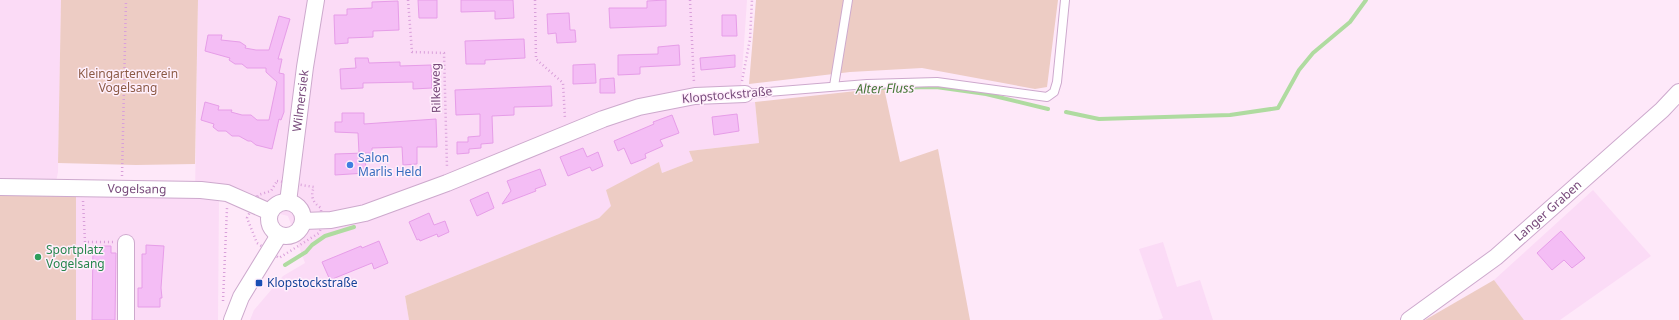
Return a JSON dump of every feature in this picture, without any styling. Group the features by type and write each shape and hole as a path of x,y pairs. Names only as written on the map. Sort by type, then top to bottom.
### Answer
{"street":[{"name":"Wilmersiek","path":"288,202 305,67 316,0"},
{"name":"Langer Graben","path":"1409,320 1496,257 1662,110 1679,92"},
{"name":"Klopstockstraße","path":"303,221 332,220 365,213 447,183 603,119 639,107 695,96 743,94"},
{"name":"Vogelsang","path":"0,187 201,190 227,193 253,206 270,212"},
{"path":"288,202 294,204 300,209 303,221 300,229 293,235 279,235 274,232 269,223 270,212 276,204 288,202"},
{"path":"232,320 241,297 279,235"},
{"path":"126,242 126,320"}],"lane":[{"path":"834,86 848,0"},
{"name":"Klopstockstraße","path":"743,94 834,86 937,82 1047,97 1054,92 1056,82 1065,0"}],"path":[{"path":"122,188 126,0"},
{"name":"Rilkeweg","path":"408,0 412,52 444,53 447,183"},
{"path":"535,0 536,59 563,83 566,134"},
{"path":"690,0 695,96"},
{"path":"743,94 750,39 752,0"},
{"path":"253,206 258,195 271,191 277,181 290,183"},
{"path":"83,188 85,242 126,242"},
{"path":"223,305 227,193"}],"shaded area":[{"path":"0,0 61,0 58,172 56,182 0,182"},
{"path":"198,0 747,0 740,103 755,102 759,143 689,151 693,161 662,173 659,162 599,218 405,296 409,320 250,320 254,310 283,276 305,263 288,216 219,198 218,320 76,320 76,192 195,194"},
{"path":"1593,190 1651,256 1560,320 1524,320 1494,280"},
{"path":"1163,242 1177,287 1200,280 1213,320 1158,320 1163,318 1139,249"}],"green space":[{"name":"Kleingartenverein Vogelsang","path":"61,0 198,0 195,164 136,165 58,163"},
{"path":"756,0 1058,0 1047,87 1035,89 922,68 850,72 749,84"},
{"path":"884,88 900,162 938,149 970,320 409,320 405,296 599,218 611,206 606,190 659,162 662,173 693,161 689,151 759,143 755,102"},
{"name":"Sportplatz Vogelsang","path":"76,192 76,320 0,320 0,193"},
{"path":"1494,280 1524,320 1425,320"}],"building":[{"path":"418,0 437,0 437,18 419,18"},
{"path":"461,0 513,0 514,18 495,19 495,11 461,12"},
{"path":"666,0 666,26 610,28 609,8 647,8 647,1"},
{"path":"398,1 399,30 373,31 373,37 348,38 348,43 335,44 334,15 347,15 347,9 372,8 372,2"},
{"path":"569,13 570,30 575,30 576,42 557,43 556,33 548,34 547,14"},
{"path":"722,15 736,15 737,36 722,36"},
{"path":"279,16 290,19 278,59 282,59 279,73 284,74 284,112 281,120 279,119 272,149 256,145 239,136 232,136 226,131 218,131 213,127 214,124 201,120 205,102 219,106 218,110 232,110 231,112 242,115 251,115 257,120 269,120 277,82 266,72 266,68 247,68 242,64 235,64 229,60 230,58 205,51 208,35 222,35 221,40 240,42 246,46 245,48 269,50"},
{"path":"524,39 525,58 485,60 485,64 466,64 465,41"},
{"path":"679,45 680,65 640,67 640,74 618,75 618,55 658,54 658,47"},
{"path":"735,55 735,67 701,70 700,58"},
{"path":"355,58 368,58 369,63 400,62 400,66 431,65 432,88 413,89 413,82 363,83 363,88 341,89 340,69 356,68"},
{"path":"595,64 596,83 573,84 573,65"},
{"path":"614,78 615,93 600,93 600,79"},
{"path":"551,86 552,106 514,107 514,115 492,116 493,143 481,144 481,148 469,149 469,153 457,154 457,142 468,142 468,137 480,136 480,114 456,115 455,90"},
{"path":"342,113 364,113 364,124 436,119 437,147 417,147 417,164 403,165 402,147 372,148 372,153 359,153 358,133 335,132 335,122 342,122"},
{"path":"737,114 739,131 714,135 712,117"},
{"path":"672,115 679,133 660,140 663,146 645,154 646,158 631,164 624,148 618,151 614,141 654,124 653,122"},
{"path":"583,148 587,157 598,152 603,166 592,171 590,167 568,176 560,157"},
{"name":"Salon Marlis Held","path":"365,153 366,173 335,175 335,154"},
{"path":"540,169 546,185 535,189 536,191 502,204 511,191 507,181"},
{"path":"488,192 494,208 477,216 470,200"},
{"path":"429,213 434,225 445,221 449,232 438,237 437,234 420,241 419,239 417,240 409,222"},
{"path":"1561,231 1585,258 1572,268 1564,260 1552,270 1537,253"},
{"path":"379,241 388,263 374,269 372,263 330,280 322,262 361,246 362,248"},
{"path":"146,245 164,246 161,288 162,298 160,298 160,307 138,307 138,288 142,288 142,254 146,254"},
{"path":"93,246 111,246 111,253 116,253 115,320 92,320"}],"waterway":[{"path":"1066,112 1099,119 1230,115 1278,108 1299,70 1313,53 1350,22 1366,0"},
{"name":"Alter Fluss","path":"873,88 936,87 986,94 1048,109"},
{"name":"Alter Fluss","path":"285,265 306,252 312,245 325,236 354,227"}],"place":[{"name":"Salon Marlis Held","path":"350,165"},
{"name":"Sportplatz Vogelsang","path":"38,257"},
{"name":"Klopstockstraße","path":"259,283"}]}
